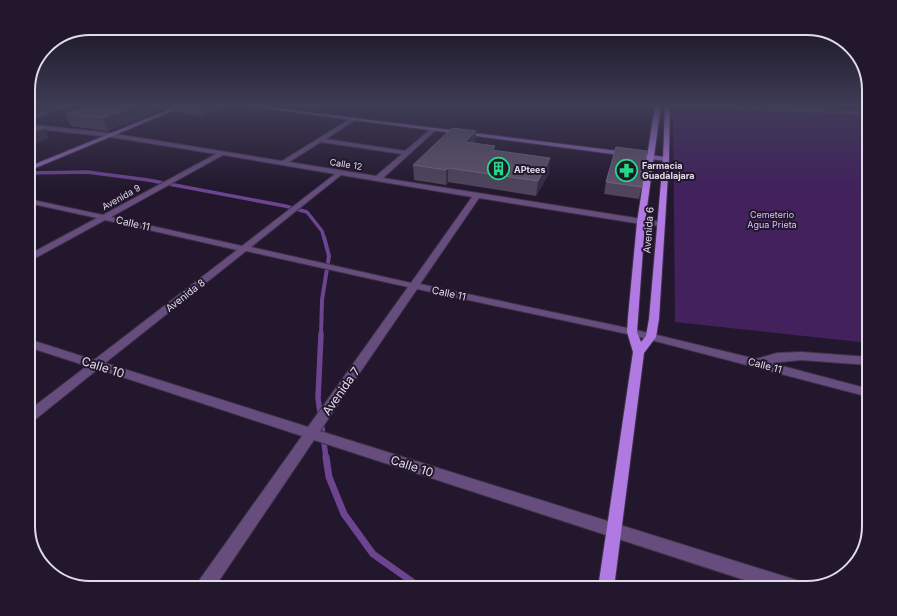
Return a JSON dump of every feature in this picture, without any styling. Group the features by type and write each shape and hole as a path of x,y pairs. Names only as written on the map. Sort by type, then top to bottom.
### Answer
{"main road":[{"name":"Avenida 6","path":"607,581 639,352 632,332 641,222 654,134"},
{"name":"Avenida 6","path":"639,352 651,336 654,320 667,134"}],"street":[{"name":"Calle 12","path":"99,134 661,224"},
{"path":"35,166 113,134"},
{"path":"284,163 330,134"},
{"path":"378,178 429,134"},
{"path":"471,134 666,158"},
{"path":"320,140 407,153"},
{"name":"Avenida 9","path":"35,255 222,153"},
{"name":"Avenida 8","path":"35,413 341,172"},
{"name":"Avenida 7","path":"209,581 477,195"},
{"name":"Calle 11","path":"35,202 414,286 651,336 862,391"},
{"name":"Calle 10","path":"35,345 774,581"},
{"path":"757,363 777,356 862,360"}],"green space":[{"name":"Cemeterio Agua Prieta","path":"673,134 862,134 862,342 675,322"}],"building":[{"path":"446,134 473,134 465,142 495,146 492,150 550,158 538,181 448,168 446,170 413,165"},
{"path":"616,147 647,151 642,187 606,182"}],"waterway":[{"path":"35,173 87,172 148,180 285,206 307,212 322,231 324,238"},
{"path":"321,335 322,300 329,256 324,237"},
{"path":"321,334 318,398 326,458"},
{"path":"326,457 329,477 344,514 373,554 411,581"}],"place":[{"name":"APtees","path":"498,169"},
{"name":"Farmacia Guadalajara","path":"626,170"}]}
